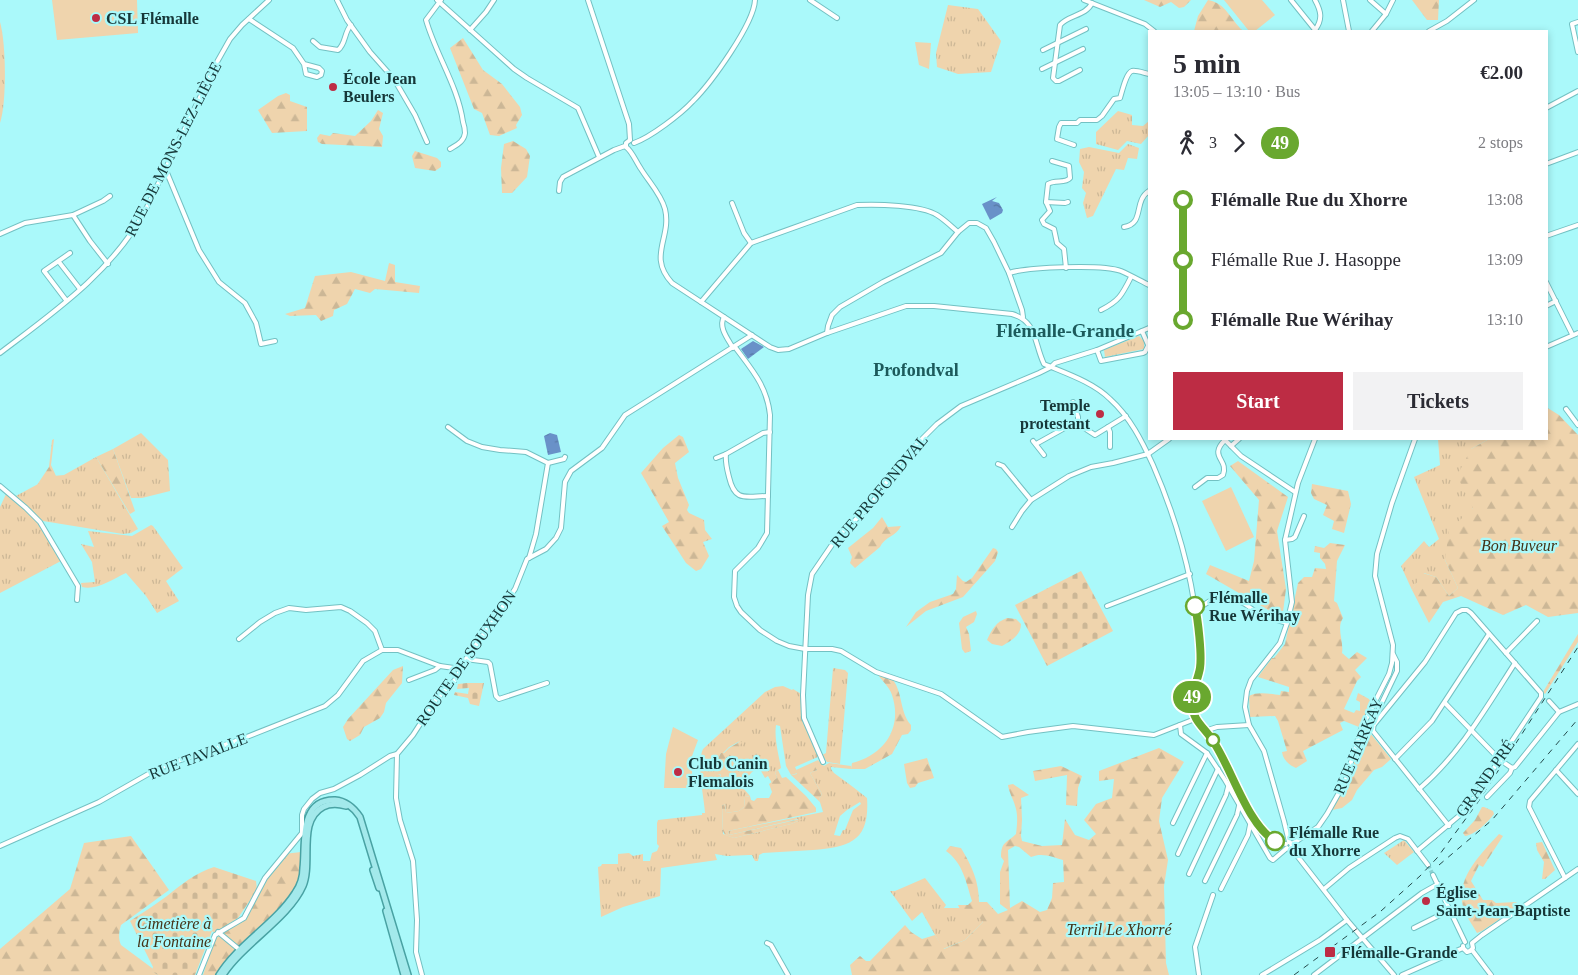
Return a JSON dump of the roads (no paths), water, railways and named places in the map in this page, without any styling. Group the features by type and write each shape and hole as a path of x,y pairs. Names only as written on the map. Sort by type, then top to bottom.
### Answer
{"main road":[{"path":"219,975 241,951 280,916 297,896 302,887 307,869 310,821 315,813 323,807 338,804 350,810 360,824 406,975"},
{"path":"224,975 241,951"}],"street":[{"name":"RUE DE MONS-LEZ-LIÈGE","path":"0,353 108,264 140,220 230,39 269,0"},
{"path":"337,0 351,25 370,52 394,80 415,115 427,142"},
{"path":"470,30 494,0"},
{"path":"588,0 628,124 634,147 630,150"},
{"path":"559,191 559,184 562,178 600,157 625,146 626,143 645,138 680,113 699,95 749,22 755,0"},
{"path":"810,0 837,18"},
{"path":"1084,0 1145,24 1153,30"},
{"path":"1102,7 1104,0"},
{"path":"1291,0 1316,30 1321,18 1315,0"},
{"path":"1343,0 1349,30"},
{"path":"1370,0 1386,14"},
{"path":"1373,30 1386,14 1393,0"},
{"path":"1430,30 1440,26 1468,2 1474,0"},
{"path":"450,150 461,142 465,134 456,92 426,20 439,1 523,76 578,108 600,157"},
{"path":"1080,70 1059,81 1052,77 1061,23 1088,10 1092,3"},
{"path":"249,19 293,48 304,64 305,71 308,74 317,77 322,75 320,68 304,64"},
{"path":"1578,22 1570,24 1578,52"},
{"path":"313,42 320,47 339,49 346,31 351,25"},
{"path":"1043,50 1086,29"},
{"path":"1042,70 1083,49"},
{"path":"1074,145 1057,139 1061,123 1098,120 1114,98 1120,98 1127,75 1130,72 1148,74"},
{"path":"1548,107 1578,91"},
{"path":"625,146 630,150 634,160 661,198 665,210 666,219 660,257 661,268 672,283 770,348 778,350 789,348 910,305 976,310 1023,317"},
{"path":"1548,163 1578,152"},
{"path":"1052,162 1069,166 1070,178 1067,181 1049,183 1046,202 1050,212 1043,218 1042,222 1054,229 1057,243 1064,249 1066,268"},
{"path":"165,168 199,250 219,282 245,303 256,324 261,344 275,341"},
{"path":"1124,228 1135,223 1144,195 1148,192"},
{"path":"0,234 25,223 73,215 110,196"},
{"path":"1046,202 1068,202"},
{"path":"732,203 744,233 751,242"},
{"path":"701,302 751,242 857,205 870,204 921,209 937,215 958,232"},
{"path":"73,215 108,264"},
{"path":"827,333 832,315 840,307 883,282 941,253 958,232 969,223 977,223 986,228 1008,272 1023,317 1031,326 1044,364 1098,390 1110,398 1126,416 1148,454 1166,496 1190,574 1196,610 1200,661 1192,695 1195,719 1213,740 1257,823 1268,837 1278,843 1289,845"},
{"path":"1548,235 1578,225"},
{"path":"66,300 44,271 70,253"},
{"path":"59,262 80,289"},
{"path":"1008,272 1021,269 1066,268 1113,270 1120,271 1148,284"},
{"path":"1101,310 1121,297 1131,277"},
{"path":"1548,286 1572,334"},
{"path":"1548,305 1556,301"},
{"path":"724,317 722,326 734,347 762,385 768,400 770,415 766,533 758,548 735,571 734,588 735,602 741,612 760,630 790,646 805,649 842,651 876,672 907,681 944,696 1002,737 1072,726 1154,735 1195,719"},
{"name":"RUE PROFONDVAL","path":"822,762 804,718 803,695 809,583 812,574 838,536 869,507 904,457 938,424 961,406 1051,367 1062,360 1097,350 1148,328"},
{"path":"1142,331 1148,344"},
{"path":"1548,346 1578,333"},
{"path":"528,558 546,549 556,538 561,528 565,482 571,471 602,448 625,415 752,335"},
{"path":"1097,350 1101,361 1143,353 1148,348"},
{"path":"1073,402 1078,417 1078,424"},
{"path":"1566,409 1578,425"},
{"path":"1044,455 1034,442 1072,424 1078,424 1095,434 1126,416"},
{"path":"448,427 467,441 482,447 526,452 548,463 564,459 565,457"},
{"path":"1108,427 1110,447"},
{"path":"716,458 763,433 770,432"},
{"path":"1012,527 1031,500 1068,476 1088,468 1148,454 1169,440"},
{"path":"1196,487 1207,478 1220,477 1224,473 1217,450 1223,440"},
{"path":"1225,440 1241,456 1295,492"},
{"path":"1231,446 1238,440"},
{"path":"1315,440 1295,492 1285,540 1292,602 1287,623 1280,643 1271,657 1251,680 1247,691 1245,707 1249,725 1264,751 1289,845 1347,920 1394,975"},
{"name":"RUE HARKAY","path":"1257,838 1273,860 1289,845 1318,827 1345,782 1361,729 1389,674 1393,645 1375,570 1398,487 1415,440"},
{"path":"726,454 725,462 732,490 741,496 768,496"},
{"name":"ROUTE DE SOUXHON","path":"397,754 413,735 435,701 455,680 466,659 515,589 536,534 548,463"},
{"path":"998,464 1003,466 1031,500"},
{"path":"0,486 40,522 78,586 77,600"},
{"path":"1285,540 1295,537 1304,516"},
{"path":"1107,606 1190,574"},
{"path":"1196,610 1222,593 1245,604 1260,615 1287,623"},
{"path":"239,639 260,622 275,613 289,608 306,610 341,607 368,623 375,631 382,650 398,650 440,666 461,669"},
{"path":"1372,727 1425,662 1458,612 1462,610 1467,610 1515,663 1472,731 1454,755 1419,789"},
{"path":"1506,653 1537,621"},
{"path":"1395,759 1422,732 1445,703 1489,634"},
{"name":"RUE TAVALLE","path":"0,846 99,802 150,773 172,763 239,740 325,706 338,695 363,661 375,652 382,650"},
{"path":"1393,654 1397,662 1397,671 1372,727 1449,826"},
{"path":"466,659 488,662 490,664 496,696 499,700 547,684"},
{"name":"GRAND PRÉ","path":"1417,851 1449,826 1468,808 1542,695 1515,663"},
{"path":"409,680 435,670 440,666"},
{"path":"1549,701 1559,712"},
{"path":"1445,703 1500,760 1512,768"},
{"path":"1487,797 1510,774 1512,768 1515,767 1559,712 1578,704"},
{"path":"1180,725 1180,732 1183,736 1207,753 1225,780 1257,838 1246,839"},
{"path":"1205,730 1217,727 1249,725"},
{"path":"1565,878 1529,807 1530,801 1578,744"},
{"path":"1173,823 1207,753"},
{"path":"199,975 212,940 218,932 244,918 266,878 302,833 302,815 312,799 320,793 334,789 397,754 396,798 400,820 413,860 417,920 416,952 422,975"},
{"path":"1202,763 1214,763"},
{"path":"1178,854 1218,769"},
{"path":"1556,770 1578,794"},
{"path":"1214,781 1225,780"},
{"path":"1189,874 1224,799 1228,786"},
{"path":"1224,799 1236,799"},
{"path":"1205,881 1239,806"},
{"path":"1235,818 1247,819"},
{"path":"1221,889 1246,839 1250,824"},
{"path":"1324,889 1349,868 1398,836 1406,837 1428,865"},
{"path":"1465,942 1472,943 1578,869"},
{"path":"1402,975 1463,948 1465,942 1433,875"},
{"path":"1314,975 1438,884"},
{"path":"1200,975 1195,947 1212,895"},
{"path":"1414,928 1450,910"},
{"path":"1262,975 1347,920"},
{"path":"218,932 241,951"},
{"path":"767,943 771,945 788,975"},
{"path":"1472,943 1472,950 1491,975"},
{"path":"1463,948 1467,952 1472,950"}],"water":[{"path":"997,197 992,201 999,203 1003,210 1002,213 990,220 982,204"},
{"path":"753,341 764,347 748,359 741,349"},
{"path":"550,433 557,435 561,452 548,455 544,436"}],"tunnel":[{"path":"1428,865 1433,875"}],"railway":[{"path":"1294,975 1381,911 1437,858 1478,802 1578,647"},
{"path":"1439,865 1492,820 1578,719"}],"place":[{"name":"CSL Flémalle","path":"96,18"},
{"name":"École Jean Beulers","path":"333,87"},
{"name":"Temple protestant","path":"1100,414"},
{"name":"Flémalle Rue Wérihay","path":"1195,606"},
{"name":"Club Canin Flemalois","path":"678,772"},
{"name":"Flémalle Rue du Xhorre","path":"1275,841"},
{"name":"Église Saint-Jean-Baptiste","path":"1426,901"},
{"name":"Flémalle-Grande","path":"1330,952"}],"district":[{"name":"Flémalle-Grande","path":"1065,330"},
{"name":"Profondval","path":"916,370"}],"park label":[{"name":"Bon Buveur","path":"1519,545"},
{"name":"Terril Le Xhorré","path":"1119,929"},
{"name":"Cimetière à la Fontaine","path":"174,932"}]}
